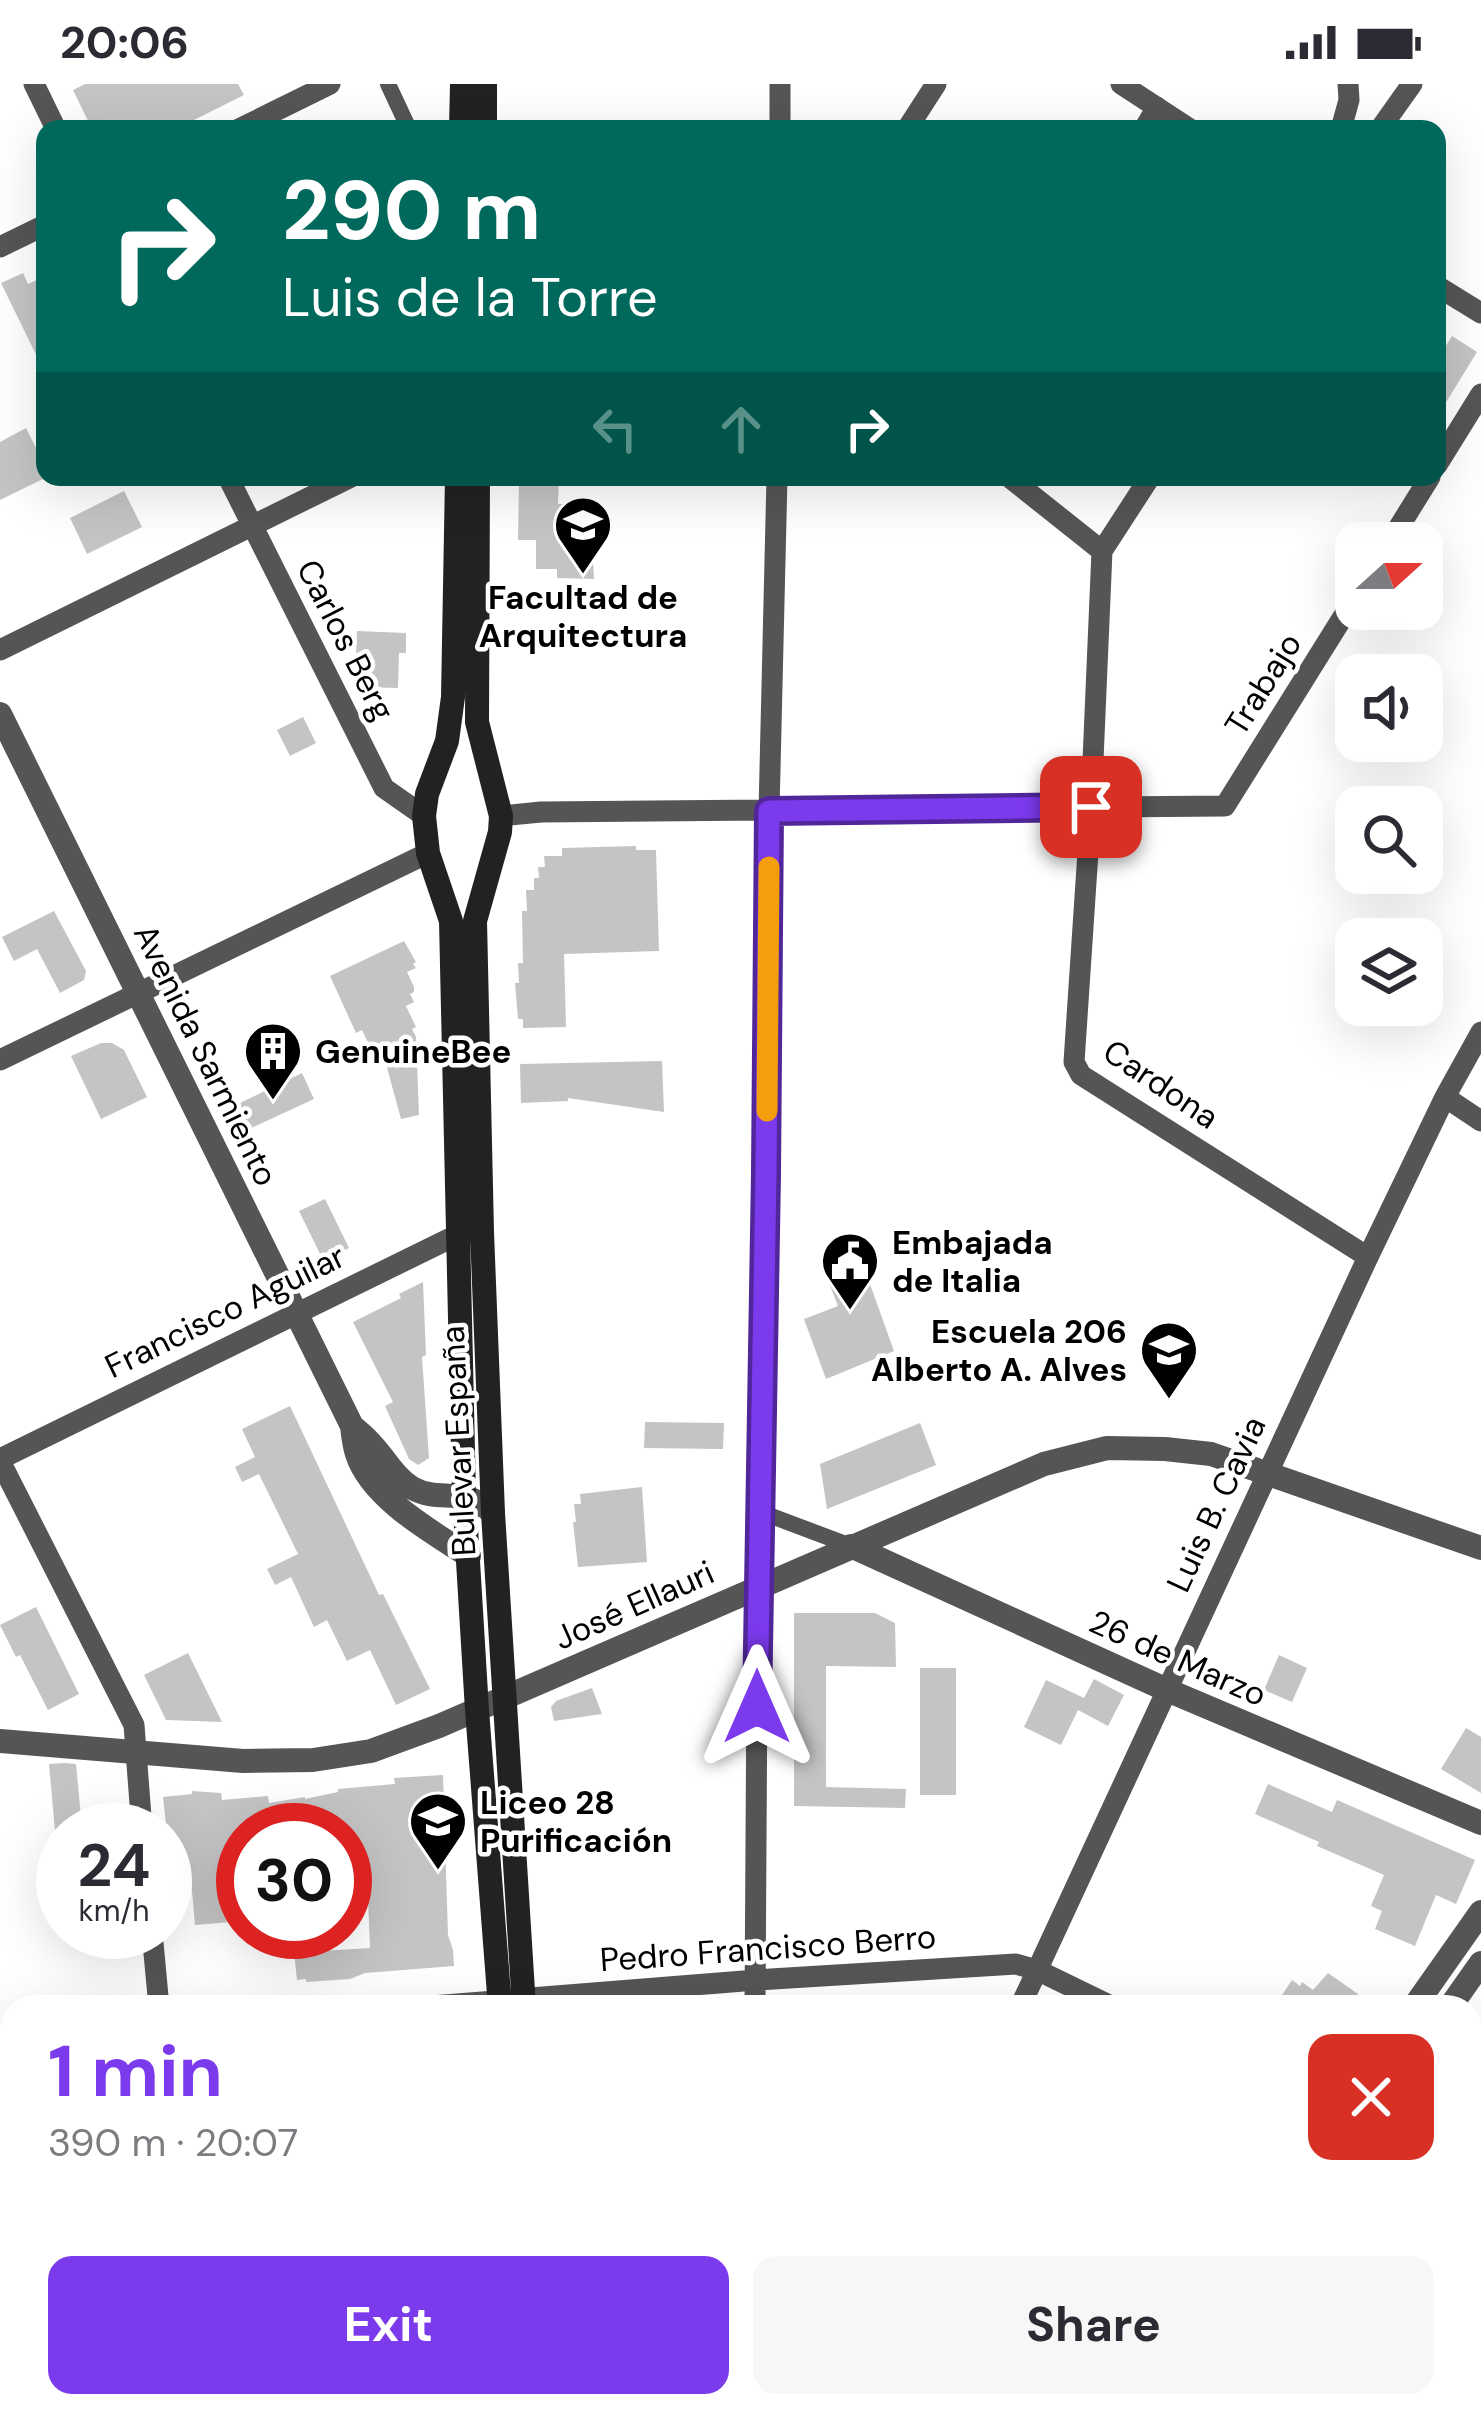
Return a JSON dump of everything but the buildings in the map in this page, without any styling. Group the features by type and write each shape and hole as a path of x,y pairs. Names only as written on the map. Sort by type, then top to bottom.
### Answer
{"main road":[{"path":"461,120 462,84"},
{"path":"484,120 485,84"},
{"name":"Bulevar España","path":"457,486 453,697 447,741 424,816 451,921 505,1697 511,1995"},
{"path":"478,486 477,722 501,816"},
{"path":"438,768 469,760 487,765"},
{"name":"Bulevar España","path":"501,816 476,908 474,937 464,1495 477,1709 510,1995"},
{"path":"433,865 449,881 464,882 486,873"}],"street":[{"path":"34,84 52,120"},
{"path":"257,120 330,84"},
{"path":"388,84 405,120"},
{"path":"780,84 780,120"},
{"path":"913,120 936,84"},
{"path":"1121,84 1176,120"},
{"path":"1343,120 1348,84"},
{"path":"1386,120 1412,84"},
{"path":"1149,120 1157,107"},
{"path":"0,247 36,229"},
{"path":"1446,292 1481,314"},
{"path":"1446,450 1481,394"},
{"name":"Carlos Berg","path":"232,486 383,788 424,816"},
{"path":"0,650 332,486"},
{"path":"755,1995 758,1511 777,486"},
{"path":"1020,486 1102,551"},
{"path":"501,816 1091,807 1102,551 1144,486"},
{"path":"1402,522 1424,486"},
{"name":"Trabajo","path":"1091,807 1226,806 1335,630"},
{"name":"Avenida Sarmiento","path":"0,713 352,1426 362,1465 409,1517 469,1556"},
{"name":"Cardona","path":"1091,807 1077,1070 1368,1257"},
{"path":"0,1060 433,865"},
{"name":"Luis B. Cavia","path":"1026,1995 1266,1472 1445,1097 1481,1032"},
{"path":"1445,1097 1481,1121"},
{"name":"Francisco Aguilar","path":"0,1460 296,1312 471,1233"},
{"name":"Avenida Sarmiento","path":"352,1426 412,1488 464,1495 493,1513"},
{"name":"José Ellauri","path":"0,1741 243,1761 313,1760 371,1751 1044,1464 1107,1448 1211,1454 1481,1548"},
{"path":"0,1460 134,1725 140,1803"},
{"path":"758,1511 851,1546"},
{"name":"26 de Marzo","path":"851,1546 1167,1690 1481,1823"},
{"path":"1422,1995 1481,1912"},
{"path":"155,1959 158,1995"},
{"path":"1458,1995 1481,1963"},
{"name":"Pedro Francisco Berro","path":"596,1995 1016,1964 1088,1995"}],"slow traffic":[{"path":"767,1111 769,867"}],"place":[{"name":"Facultad de Arquitectura","path":"583,576"},
{"name":"GenuineBee","path":"273,1102"},
{"name":"Embajada de Italia","path":"850,1312"},
{"name":"Escuela 206 Alberto A. Alves","path":"1169,1401"},
{"name":"Liceo 28 Purificación","path":"438,1872"}],"route":[{"path":"757,1707 769,811 1091,807"}]}
